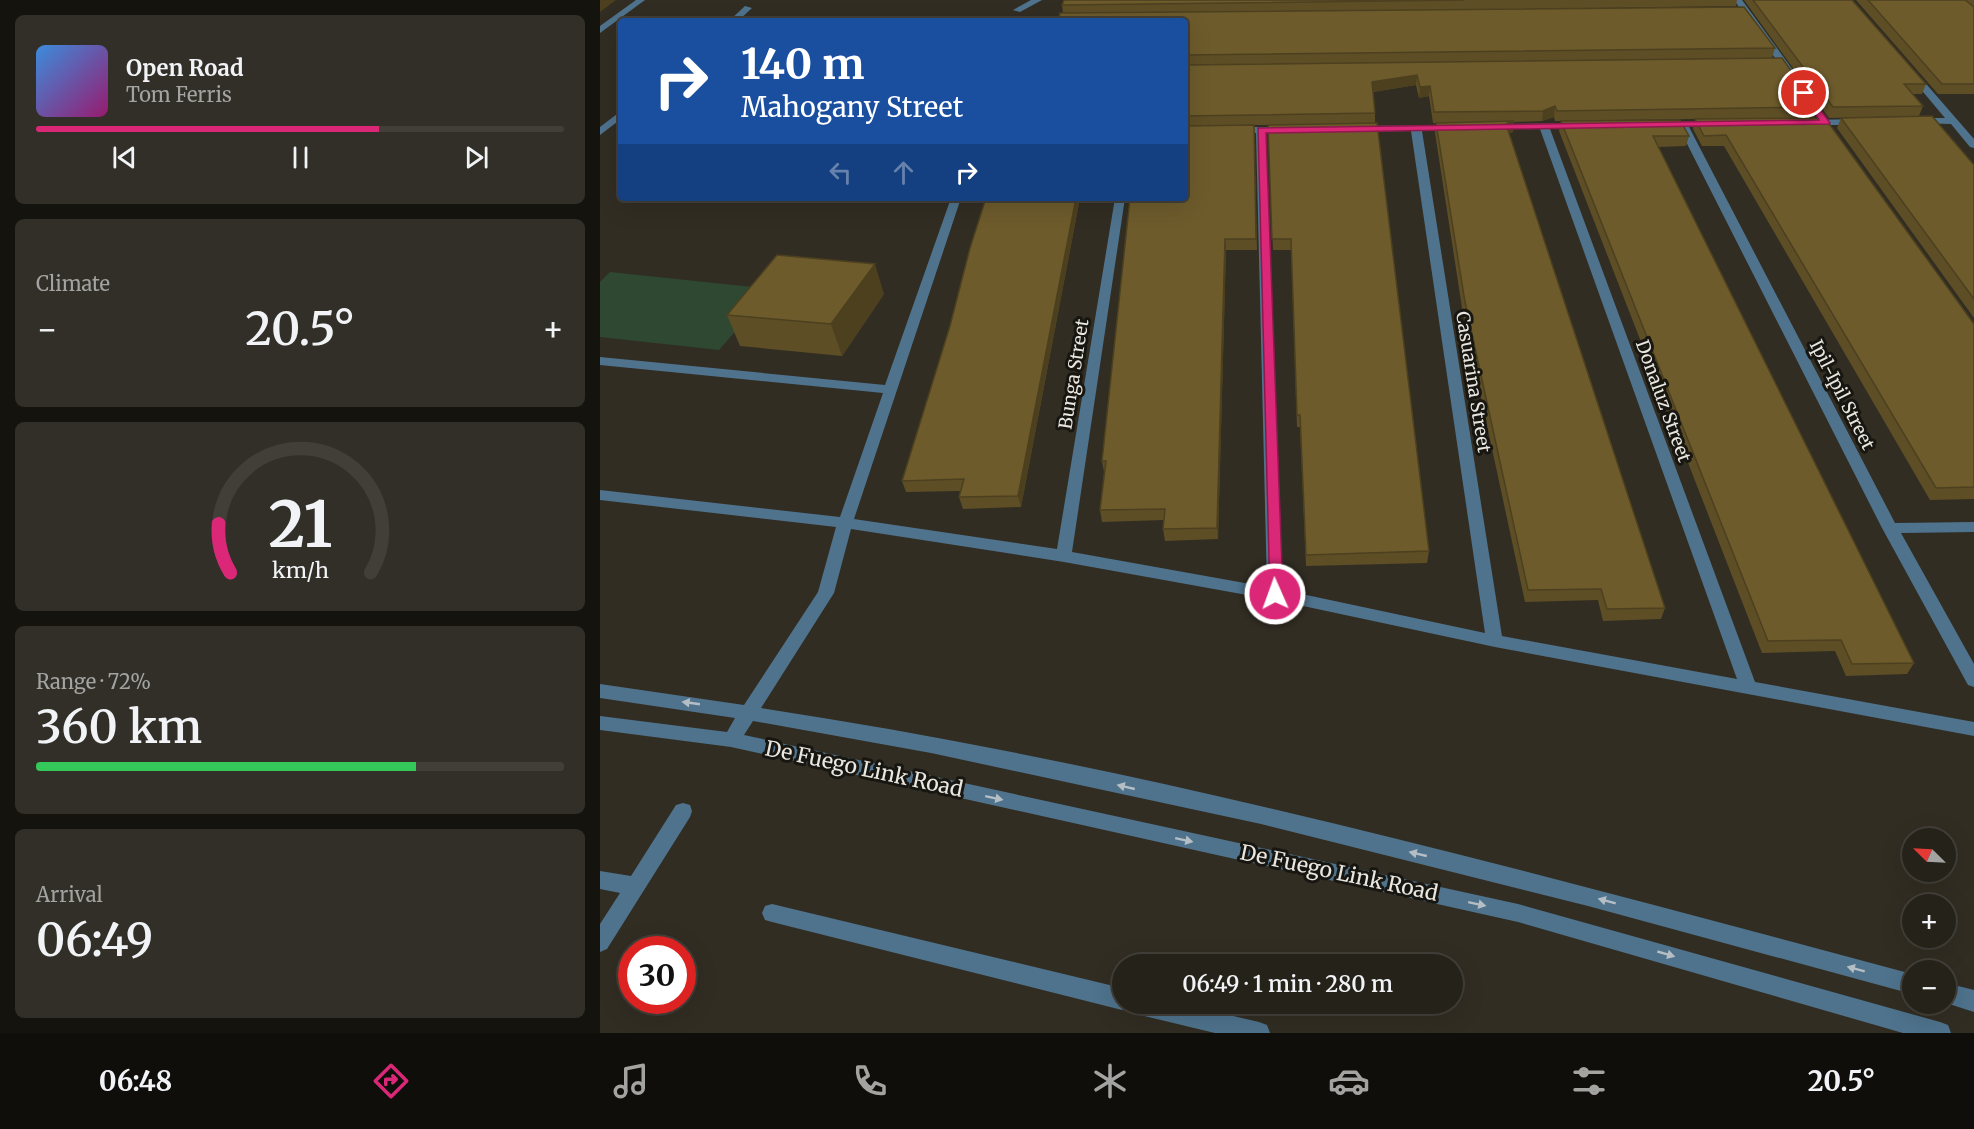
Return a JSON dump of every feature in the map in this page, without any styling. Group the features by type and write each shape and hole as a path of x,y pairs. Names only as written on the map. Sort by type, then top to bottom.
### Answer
{"street":[{"path":"600,30 640,0"},
{"path":"1015,18 1021,0"},
{"path":"1017,10 1038,0"},
{"path":"1738,0 1795,80"},
{"path":"736,18 748,8"},
{"path":"1734,12 1746,12"},
{"path":"1900,60 1974,145"},
{"path":"1771,63 1783,63"},
{"path":"600,132 618,117"},
{"path":"1907,121 1953,121"},
{"path":"1802,123 1872,122"},
{"name":"Ipil-Ipil Street","path":"1683,124 1890,528 1974,680"},
{"path":"1648,125 1730,124"},
{"name":"Donaluz Street","path":"1544,126 1749,688"},
{"path":"1486,127 1590,126"},
{"name":"Casuarina Street","path":"1416,128 1495,641"},
{"path":"1344,129 1462,128"},
{"path":"1261,130 1275,594"},
{"path":"1218,131 1297,130"},
{"path":"731,740 826,593 844,523 955,201"},
{"name":"Bunga Street","path":"1064,556 1120,201"},
{"path":"600,361 890,390"},
{"path":"600,495 844,523 1064,556 1275,594 1495,641 1974,729"},
{"path":"1890,528 1974,527"},
{"name":"De Fuego Link Road","path":"600,691 749,711 1106,782 1522,878 1902,981"},
{"name":"De Fuego Link Road","path":"600,723 731,740 1518,913 1940,1033"},
{"path":"600,942 683,811"},
{"path":"600,880 635,886"},
{"path":"772,913 1112,997"},
{"path":"1956,996 1974,1001"},
{"path":"1181,1014 1259,1033"}],"green space":[{"path":"610,272 772,289 719,350 600,337 600,282"}],"building":[{"path":"1064,0 1464,0 1062,5"},
{"path":"1753,0 1852,0 1926,84 1904,84 1923,106 1833,107"},
{"path":"1868,0 1965,0 1974,7 1974,84 1942,84"},
{"path":"1744,7 1775,48 1188,55 1188,18 1059,18 1060,13"},
{"path":"1782,58 1817,107 1557,111 1555,106 1543,111 1434,112 1430,86 1420,87 1417,75 1372,82 1375,113 1188,116 1188,65"},
{"path":"1932,116 1974,165 1974,299 1841,118"},
{"path":"1825,118 1974,324 1974,487 1936,488 1726,135 1704,136 1695,119"},
{"path":"1680,120 1689,136 1653,136 1914,663 1852,664 1841,640 1768,641 1561,121"},
{"path":"1514,121 1506,124 1665,608 1607,609 1601,589 1528,590 1465,302 1436,123"},
{"path":"1377,123 1429,551 1306,555 1300,415 1297,415 1291,239 1272,239 1268,125"},
{"path":"1254,125 1256,239 1225,239 1217,528 1163,529 1165,509 1100,510 1106,461 1102,461 1130,201 1188,201 1188,126"},
{"path":"985,201 1075,201 1018,496 959,497 964,479 902,481 950,326"},
{"path":"777,255 875,264 831,324 727,315"}],"route":[{"path":"1275,594 1261,130 1826,123 1804,93"}]}
